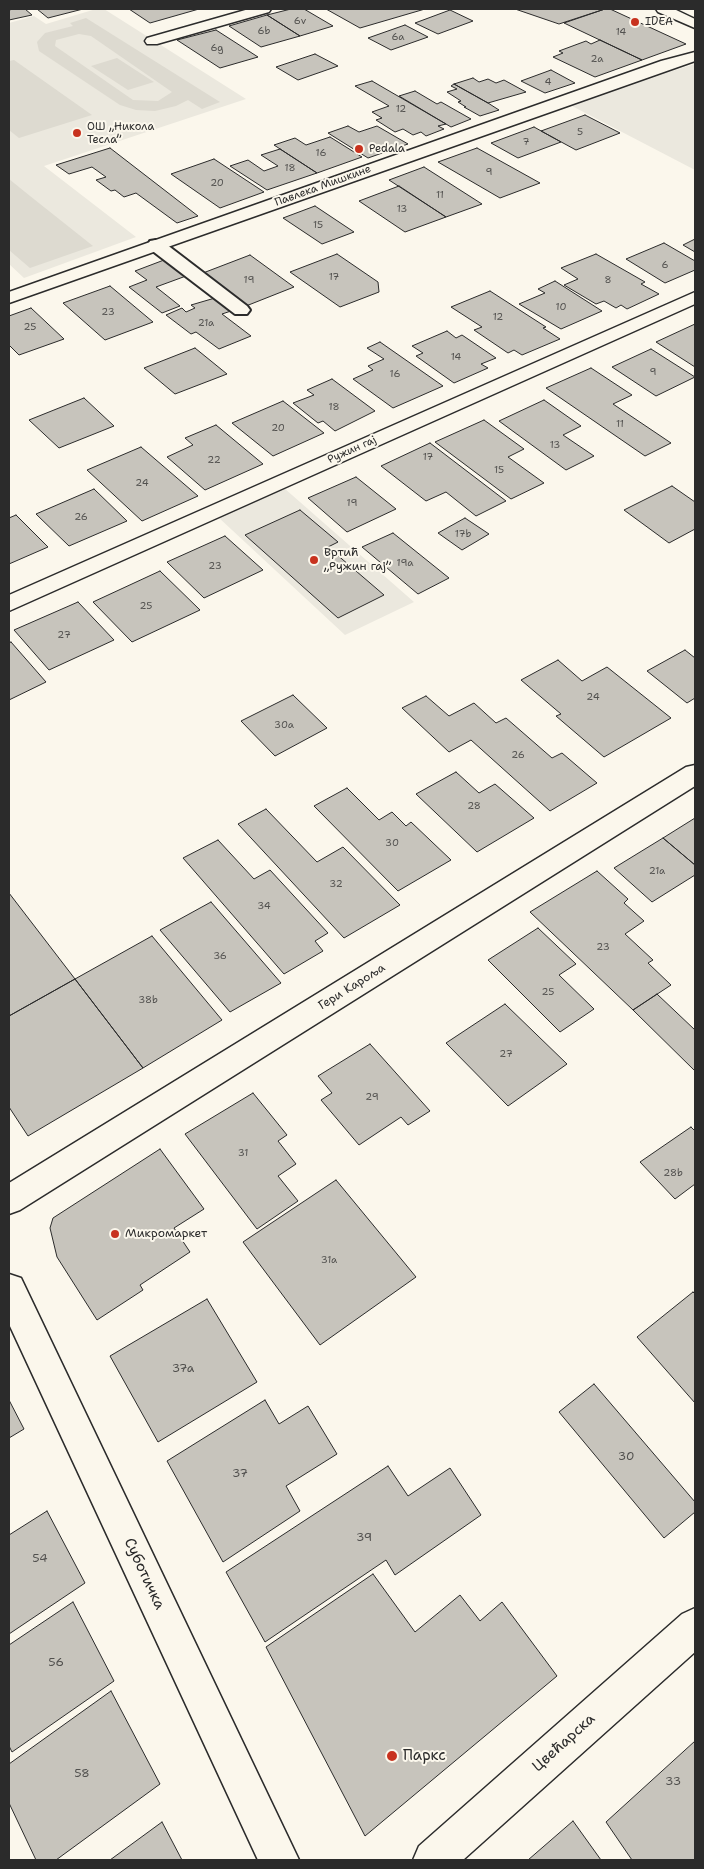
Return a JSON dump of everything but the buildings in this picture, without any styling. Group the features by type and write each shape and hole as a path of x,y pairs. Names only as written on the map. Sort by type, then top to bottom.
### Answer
{"street":[{"path":"152,41 264,9"},
{"path":"663,9 695,24"},
{"name":"Павлека Мишкине","path":"9,298 666,64 695,56"},
{"name":"Ружин гај","path":"9,604 695,297"},
{"name":"Гери Кароља","path":"9,1200 695,774"},
{"name":"Суботичка","path":"9,1289 279,1860"},
{"name":"Цвећарска","path":"433,1860 695,1627"}],"lane":[{"path":"156,245 241,310"}],"shaded area":[{"name":"ОШ „Никола Тесла”","path":"96,9 104,9 246,99 44,166 136,237 24,278 9,264 9,23 34,16 46,24"},
{"path":"86,18 220,102 202,109 188,100 176,106 155,111 136,110 120,105 39,51 37,42 45,33 73,26 70,23","holes":["79,34 91,36 172,92 158,101 133,100 55,46 56,40"]},
{"path":"117,58 154,82 128,90 91,66"},
{"path":"14,60 92,115 19,138 9,130 9,61"},
{"path":"695,64 695,170 572,106 669,72"},
{"path":"9,179 93,246 30,268 9,250"},
{"name":"Вртић „Ружин гај”","path":"284,488 414,602 345,635 218,517"}],"place":[{"name":"IDEA","path":"635,22"},
{"name":"ОШ „Никола Тесла”","path":"77,133"},
{"name":"Pedala","path":"359,149"},
{"name":"Вртић „Ружин гај”","path":"314,560"},
{"name":"Микромаркет","path":"115,1234"},
{"name":"Паркс","path":"392,1756"}]}
